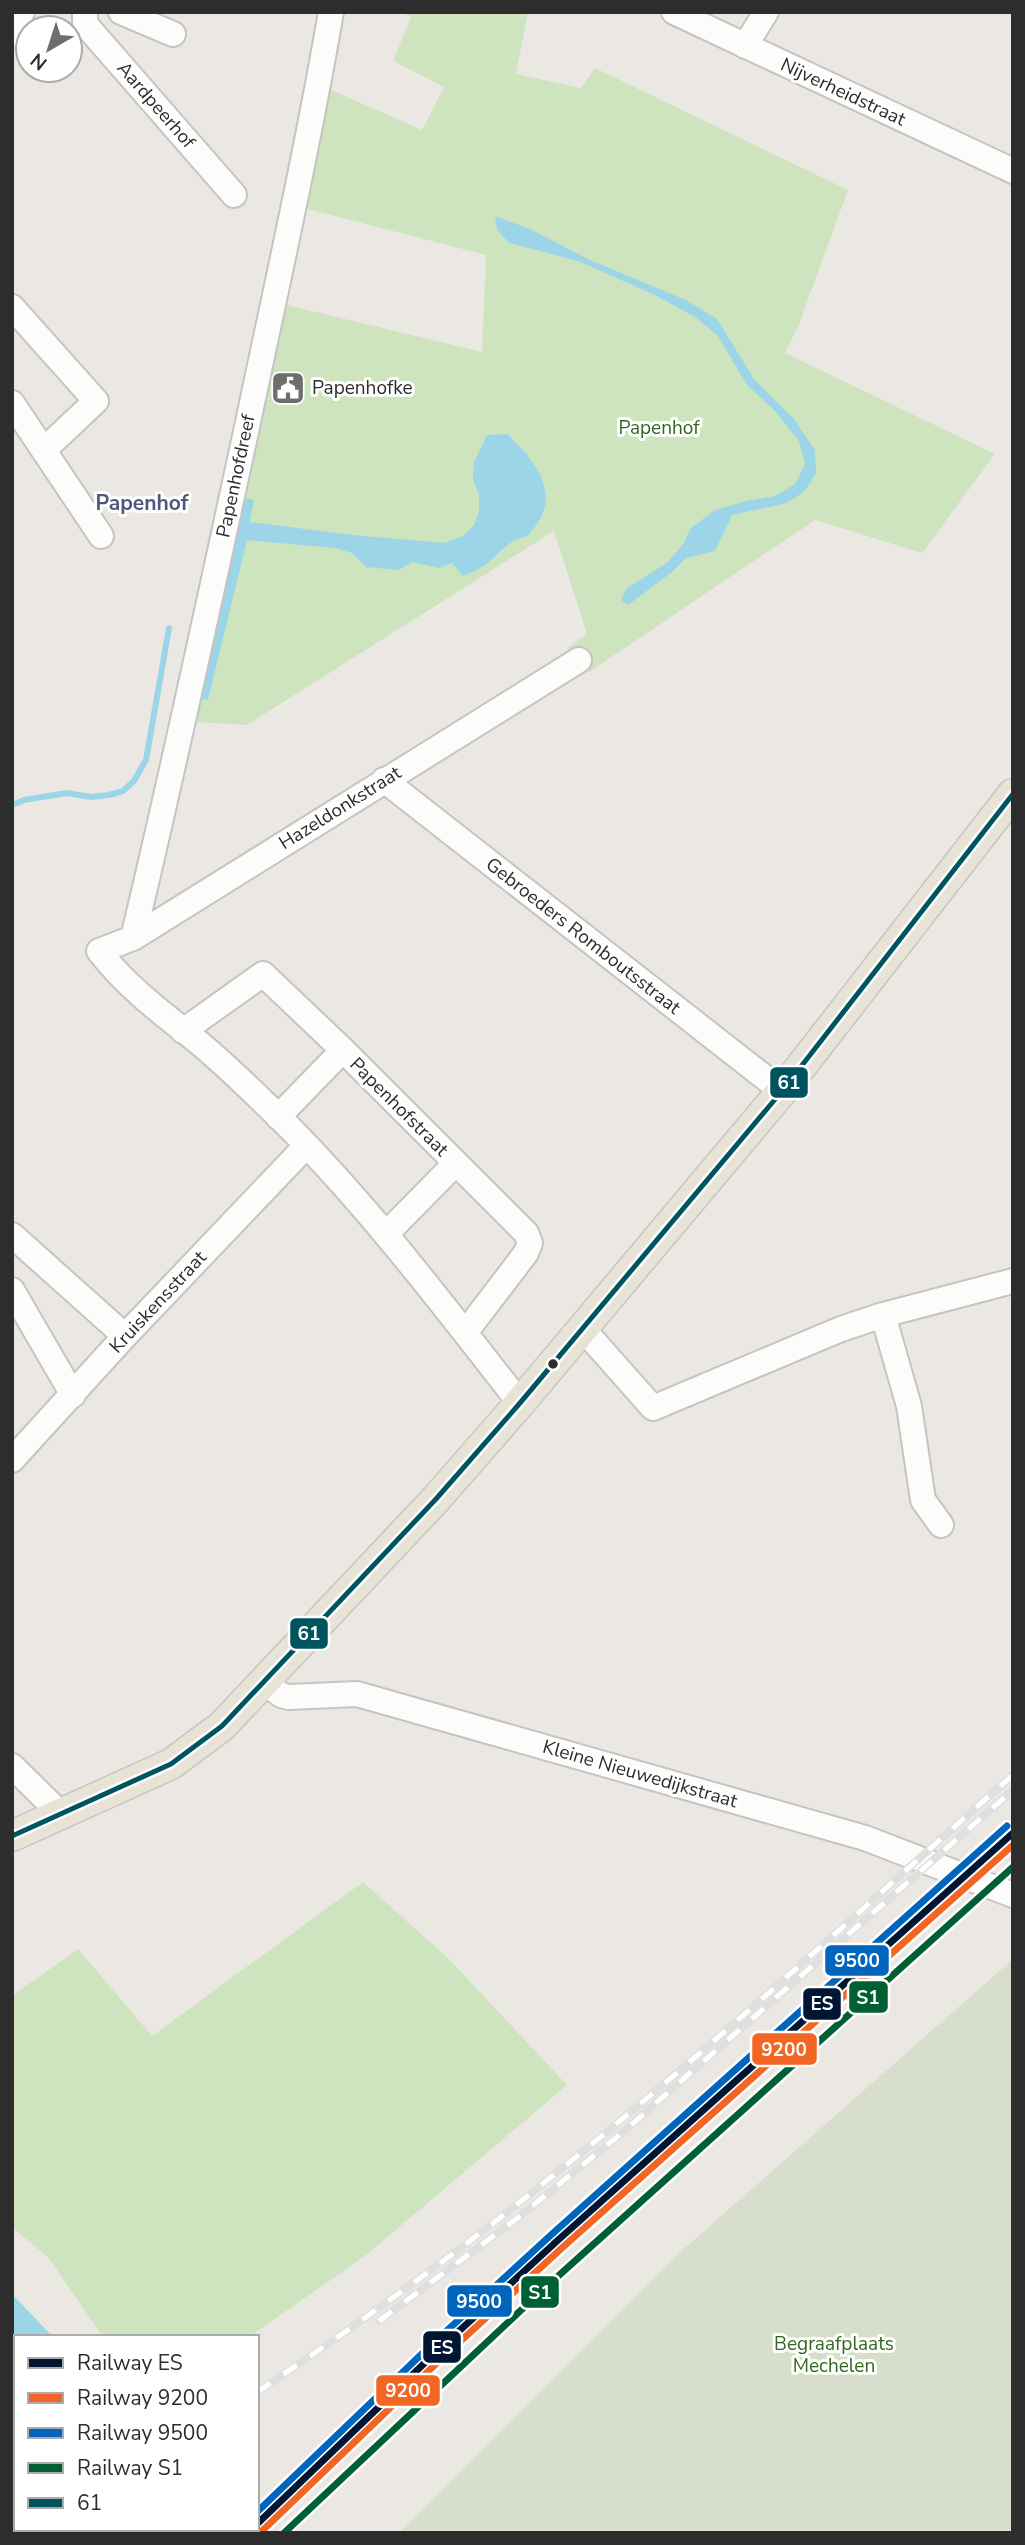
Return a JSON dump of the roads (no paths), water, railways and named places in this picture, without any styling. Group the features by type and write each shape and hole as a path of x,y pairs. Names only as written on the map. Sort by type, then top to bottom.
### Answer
{"main road":[{"path":"12,1836 171,1764 222,1726 436,1499 520,1403 782,1091 1013,794"}],"street":[{"path":"12,35 22,12"},
{"name":"Aardpeerhof","path":"85,12 85,24 234,195"},
{"path":"121,12 173,34"},
{"name":"Papenhofdreef","path":"133,938 170,783 226,524 314,110 331,12"},
{"name":"Nijverheidstraat","path":"674,12 1013,171"},
{"path":"745,46 765,12"},
{"path":"12,307 96,401 44,450"},
{"path":"12,403 101,536"},
{"name":"Hazeldonkstraat","path":"183,1031 117,975 99,951 133,938 579,660"},
{"name":"Gebroeders Romboutsstraat","path":"384,780 782,1091"},
{"name":"Papenhofstraat","path":"183,1031 263,974 526,1233 530,1243 526,1253 465,1333"},
{"path":"183,1031 278,1117 386,1234 520,1403"},
{"name":"Papenhofstraat","path":"278,1117 343,1050"},
{"name":"Kruiskensstraat","path":"12,1460 125,1336 306,1146"},
{"name":"Papenhofstraat","path":"386,1234 456,1163"},
{"path":"12,1235 125,1336"},
{"path":"583,1328 653,1408 829,1334 883,1315 1013,1281"},
{"path":"12,1290 73,1395"},
{"path":"883,1315 909,1406 923,1500 941,1525"},
{"name":"Kleine Nieuwedijkstraat","path":"264,1682 281,1695 289,1697 357,1694 799,1819 865,1838 1013,1895"},
{"path":"12,1766 62,1815"}],"water":[{"path":"495,216 530,229 590,260 686,300 717,319 754,379 794,419 815,450 816,473 805,491 787,503 732,515 715,551 686,558 628,605 621,600 626,589 668,562 684,543 690,529 715,510 775,496 795,484 805,464 799,441 774,410 747,385 717,335 695,317 655,295 578,261 509,243 497,230"},
{"path":"507,434 532,461 546,494 541,517 528,536 509,544 485,565 463,576 452,563 439,568 412,562 399,570 366,567 352,553 335,548 247,540 208,700 200,698 245,498 254,500 250,522 444,543 463,536 474,525 479,511 479,495 473,479 474,462 487,435"},
{"path":"12,2294 51,2335 14,2335 14,2340"}],"waterway":[{"path":"12,805 24,800 67,793 91,797 109,795 123,791 134,781 146,760 169,628"}],"railway":[{"path":"259,2391 412,2284 487,2228 619,2122 1013,1775"},
{"path":"379,2321 519,2217 623,2132 1013,1790"}],"rail line":[{"name":"9500","path":"259,2510 551,2235 1007,1826"},
{"name":"ES","path":"259,2522 434,2354 557,2241 1013,1833"},
{"name":"9200","path":"263,2530 440,2360 563,2247 1013,1845"},
{"name":"S1","path":"284,2533 536,2296 1013,1867"}],"place":[{"name":"Papenhofke","path":"288,388"}],"district":[{"name":"Papenhof","path":"142,503"}],"park label":[{"name":"Begraafplaats Mechelen","path":"834,2355"}]}
